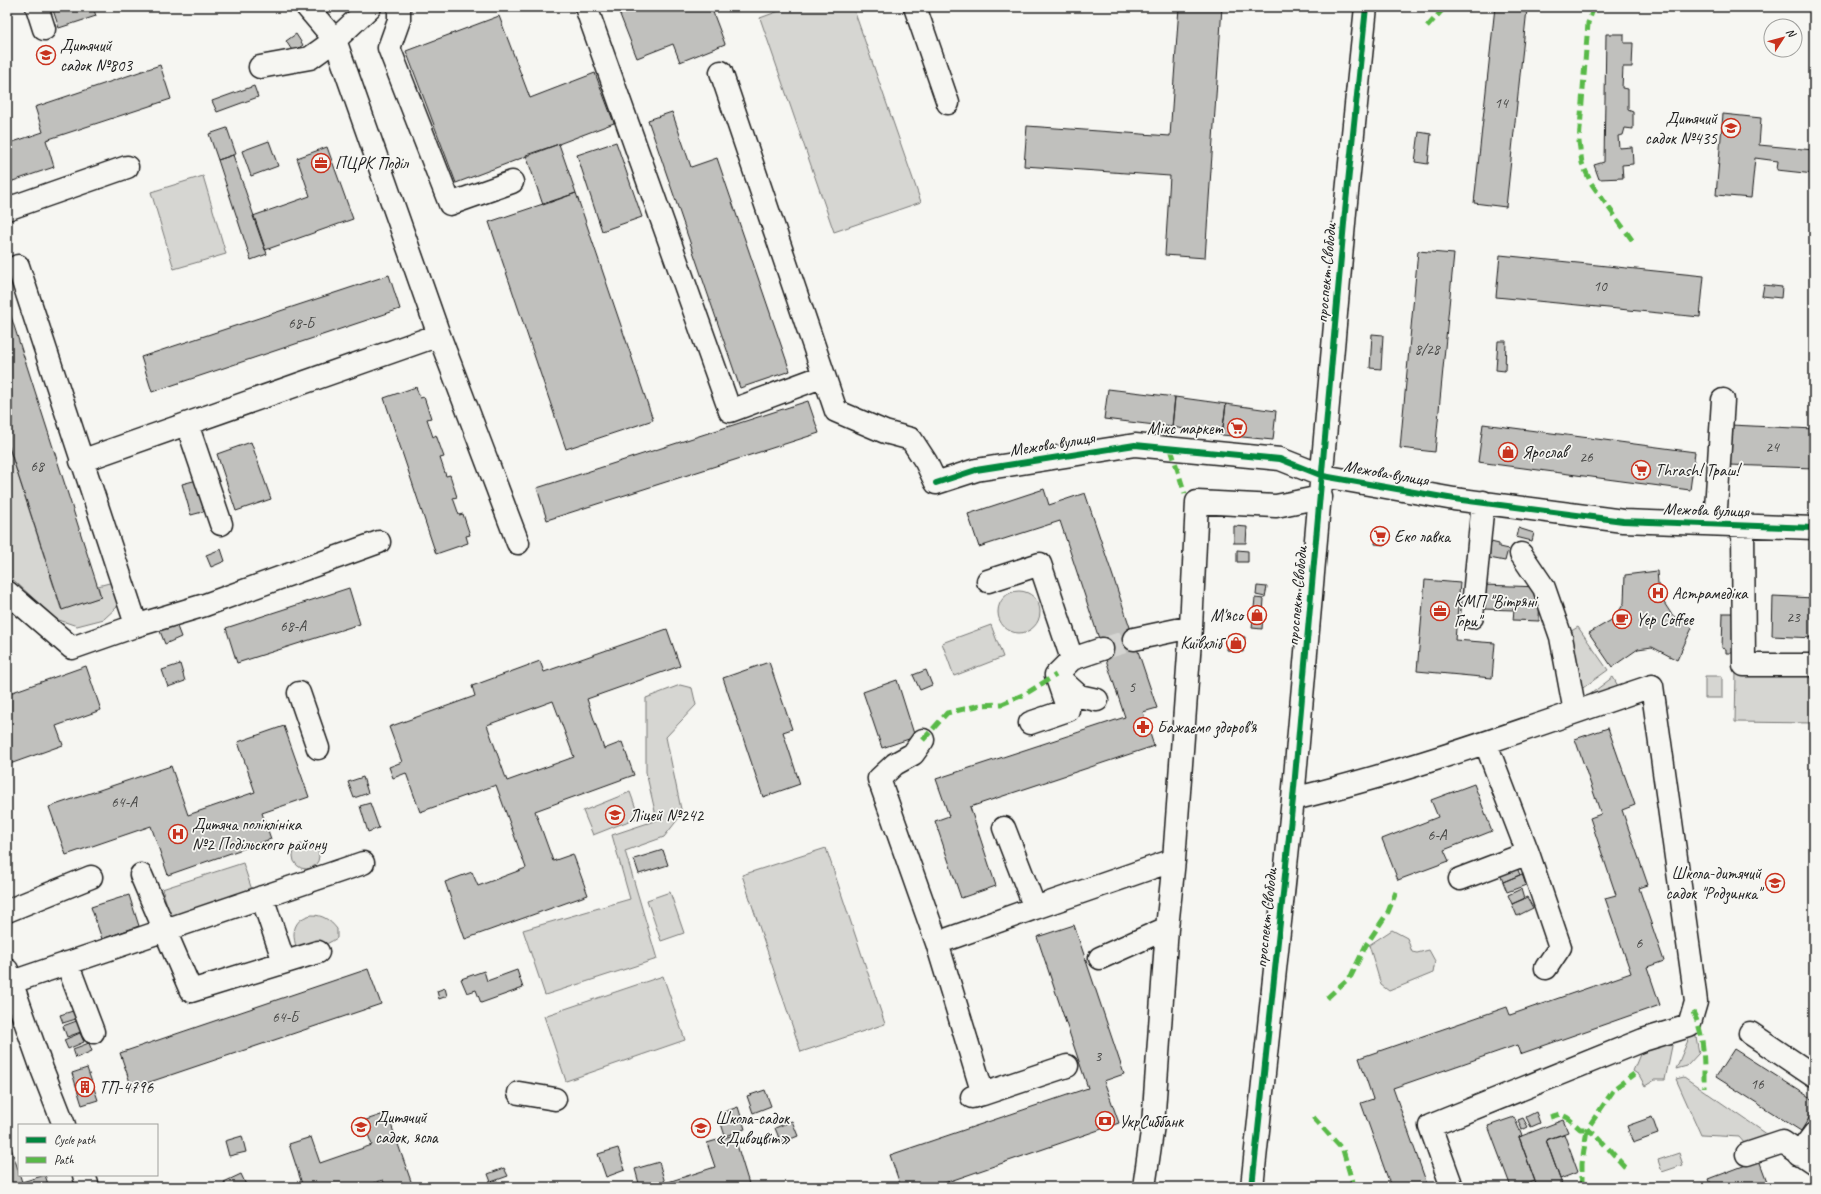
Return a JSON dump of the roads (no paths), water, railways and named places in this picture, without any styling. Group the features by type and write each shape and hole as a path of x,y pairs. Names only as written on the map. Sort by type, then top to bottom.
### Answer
{"street":[{"path":"37,7 44,29"},
{"path":"307,7 336,40 439,335 518,543"},
{"path":"260,67 310,58 336,40 370,7"},
{"path":"399,7 400,20 389,48 450,204 512,182"},
{"path":"586,7 730,411 824,376 721,72"},
{"path":"915,7 948,103"},
{"name":"проспект Свободи","path":"1252,1187 1293,799 1322,487 1344,220 1366,7"},
{"path":"7,209 127,167"},
{"path":"18,266 133,615 135,626"},
{"path":"81,460 439,335"},
{"name":"Межова вулиця","path":"824,376 836,411 885,432 911,439 926,462 936,483 976,470 1135,445 1280,459 1322,487 1482,502 1623,521 1814,528"},
{"path":"1715,524 1723,400"},
{"path":"187,424 222,524"},
{"path":"1144,1187 1153,1125 1167,928 1174,860 1191,627 1197,502 1276,506 1322,487"},
{"path":"1472,617 1482,502"},
{"path":"1743,525 1744,665 1814,665"},
{"path":"7,592 72,648 135,626 205,606 378,542"},
{"path":"1521,554 1544,588 1561,637 1575,712"},
{"path":"988,581 1040,564 1072,659"},
{"path":"1134,640 1191,627"},
{"path":"1056,675 1072,659 1102,649"},
{"path":"1056,675 1079,696 1097,700"},
{"path":"1030,723 1068,710 1056,675"},
{"path":"1293,799 1344,787 1486,744 1652,686 1696,1002 1689,1026 1643,1040 1430,1126 1452,1187"},
{"path":"299,693 318,748"},
{"path":"923,740 913,754 895,764 879,779 937,943 977,1095 1067,1066"},
{"path":"1486,744 1528,853 1560,947 1546,968"},
{"path":"1004,828 1035,908"},
{"path":"1460,879 1528,853"},
{"path":"937,943 1174,860"},
{"path":"64,1124 42,1069 9,976 66,963 363,863"},
{"path":"141,875 191,991 318,952"},
{"path":"7,911 91,877"},
{"path":"262,897 284,962"},
{"path":"1100,958 1167,928"},
{"path":"66,963 93,1032"},
{"path":"1750,1033 1814,1076"},
{"path":"520,1093 555,1100"},
{"path":"1747,1154 1783,1142 1807,1158 1814,1134"},
{"path":"84,1176 88,1187"}],"tunnel":[{"path":"1102,649 1134,639"}],"place":[{"name":"Дитячий садок №803","path":"46,55"},
{"name":"Дитячий садок №435","path":"1731,128"},
{"name":"ПЦРК Поділ","path":"321,163"},
{"name":"Мікс маркет","path":"1237,428"},
{"name":"Ярослав","path":"1508,452"},
{"name":"Thrash! Траш!","path":"1641,470"},
{"name":"Еко лавка","path":"1380,536"},
{"name":"Астрамедіка","path":"1658,593"},
{"name":"КМП \"Вітряні Гори\"","path":"1440,611"},
{"name":"М'ясо","path":"1257,615"},
{"name":"Yep Coffee","path":"1622,619"},
{"name":"Київхліб","path":"1236,643"},
{"name":"Бажаємо здоров'я","path":"1143,727"},
{"name":"Ліцей №242","path":"615,815"},
{"name":"Дитяча поліклініка №2 Подільского району","path":"178,834"},
{"name":"Школа-дитячий садок \"Родзинка\"","path":"1775,883"},
{"name":"ТП-4796","path":"85,1087"},
{"name":"УкрСиббанк","path":"1105,1121"},
{"name":"Дитячий садок, ясла","path":"361,1127"},
{"name":"Школа-садок «Дивоцвіт»","path":"701,1128"}]}
